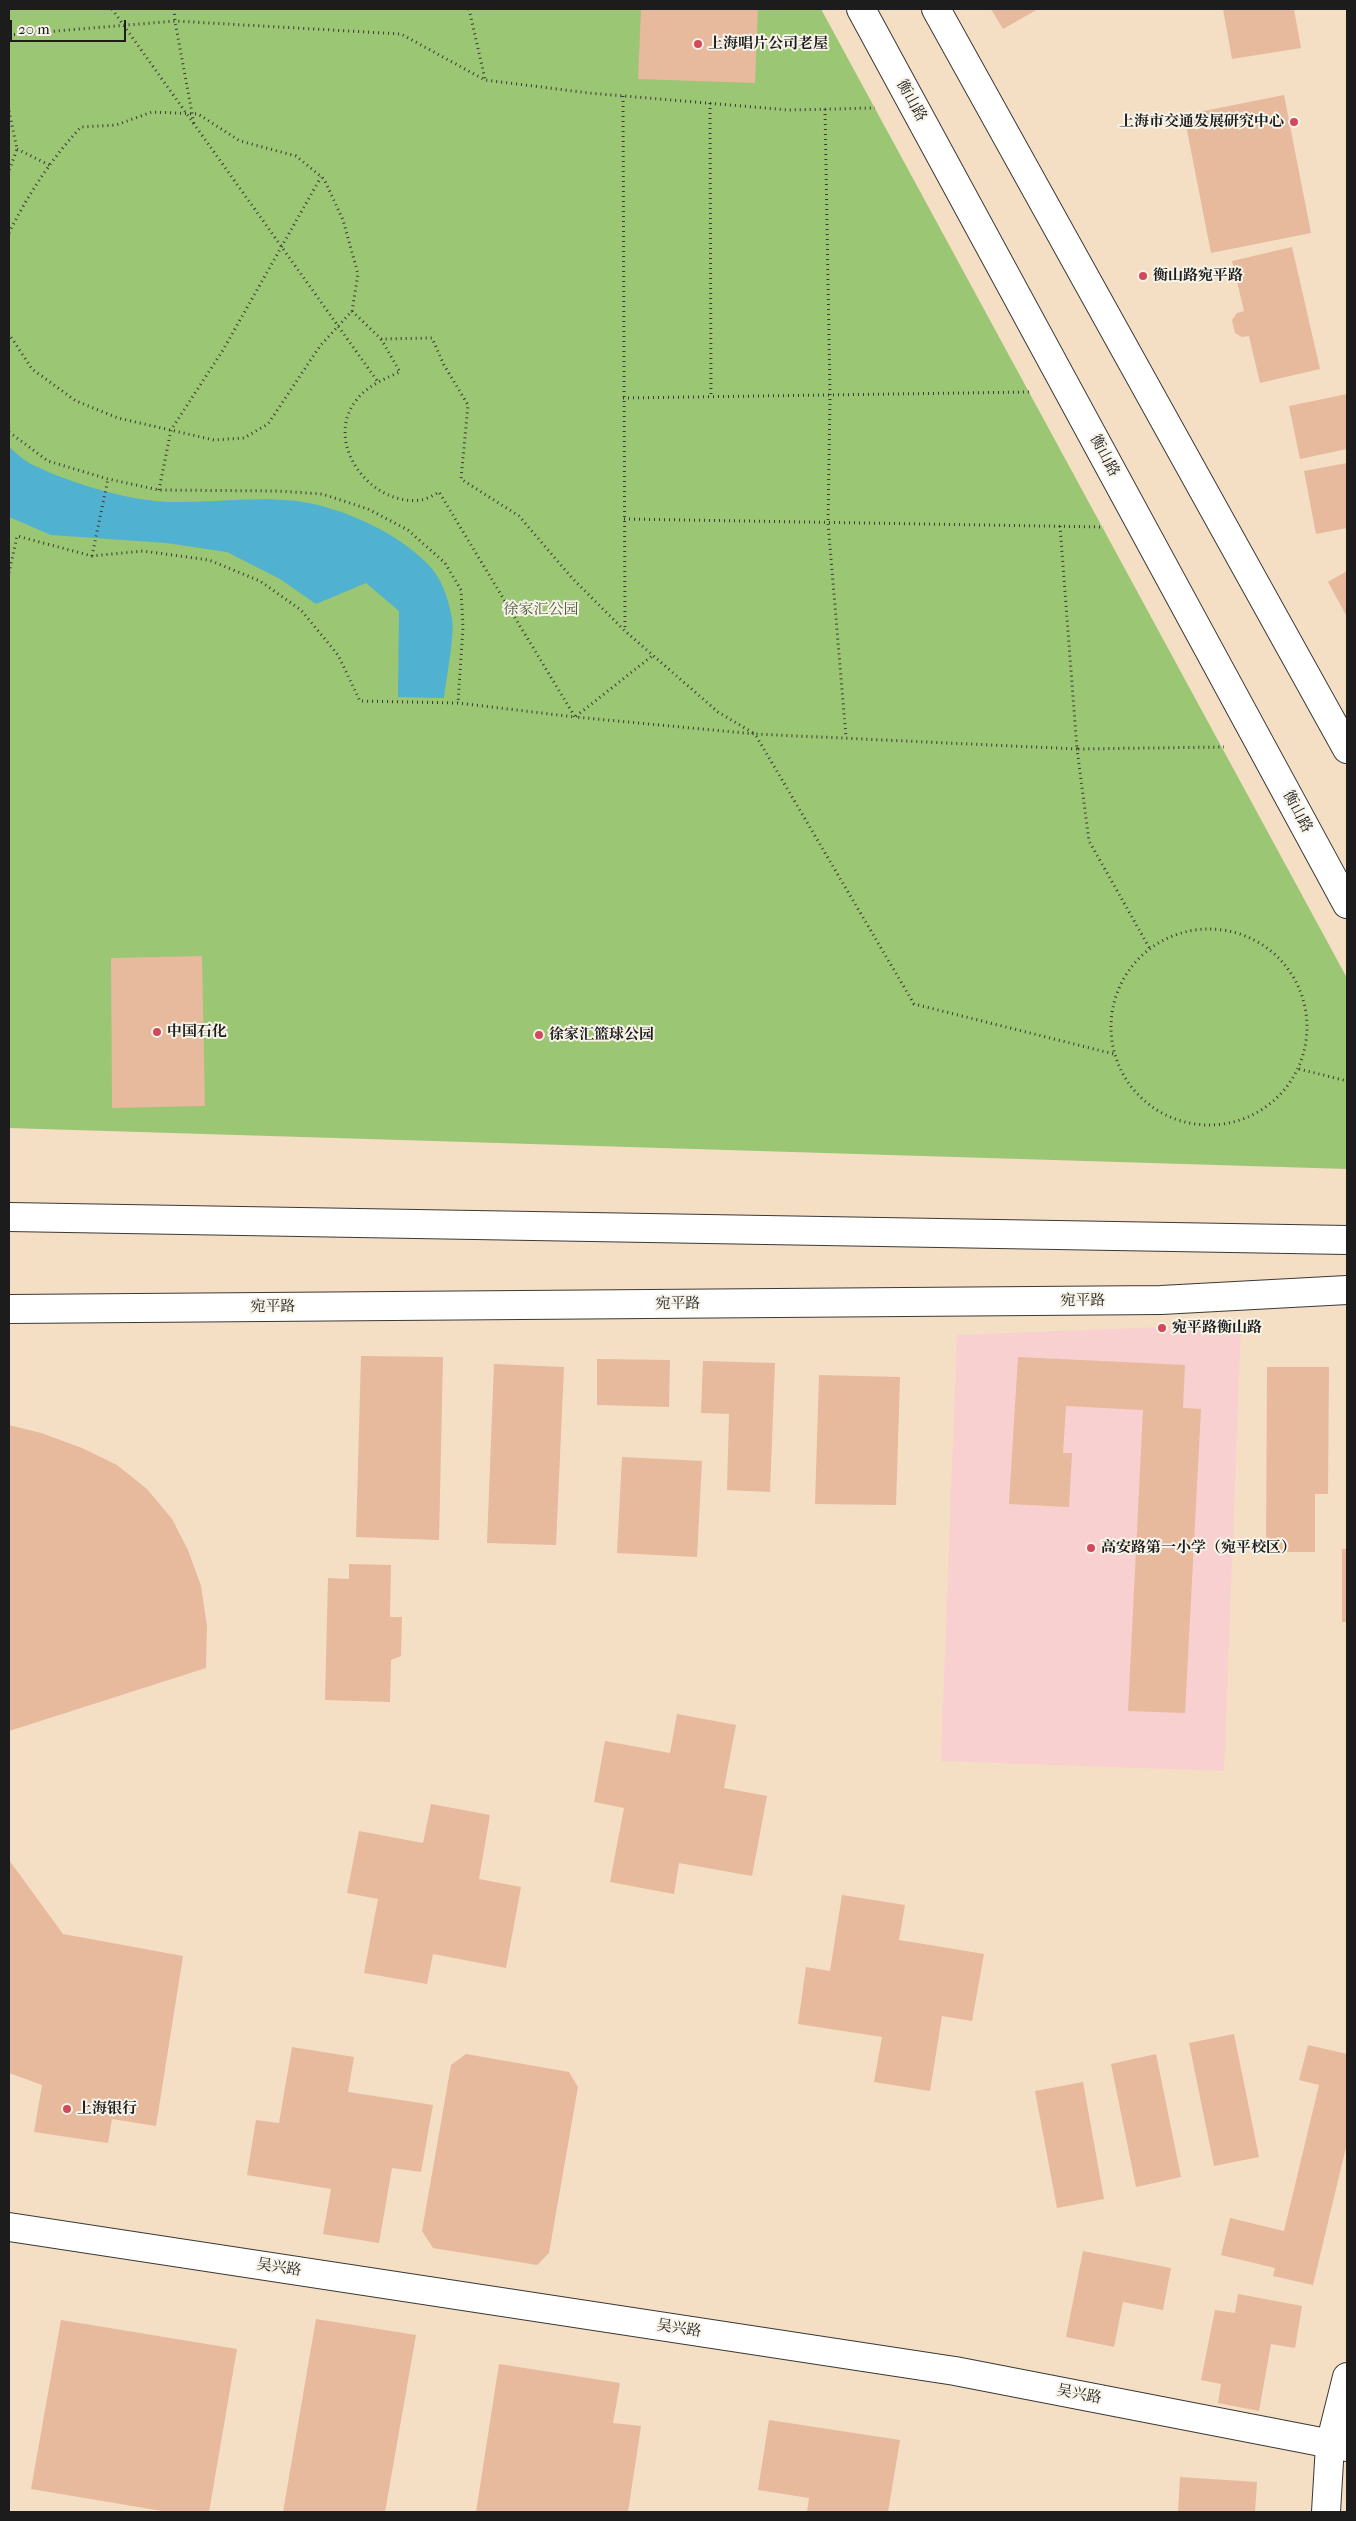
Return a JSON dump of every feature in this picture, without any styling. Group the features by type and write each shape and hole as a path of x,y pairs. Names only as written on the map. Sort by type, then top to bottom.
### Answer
{"main road":[{"name":"衡山路","path":"861,9 1347,904"},
{"path":"936,9 1347,749"},
{"path":"9,1217 1347,1240"},
{"name":"宛平路","path":"9,1309 1161,1300 1347,1290"},
{"name":"吴兴路","path":"9,2227 955,2371 1339,2446"},
{"path":"1326,2512 1339,2446 1347,2377"}],"path":[{"path":"112,9 378,382"},
{"path":"174,9 174,21 194,124"},
{"path":"469,9 485,80"},
{"path":"9,35 174,21 401,34 485,80 622,96 789,110 914,107"},
{"path":"622,96 624,631"},
{"path":"710,103 711,396"},
{"path":"825,109 830,395 828,522 846,737"},
{"path":"9,111 17,149 9,171"},
{"path":"9,233 18,214 62,148 81,128 116,125 152,112 192,113 198,114 240,142 296,156 321,177 343,220 358,274 352,311 320,346 268,424 244,438 214,440 118,418 76,401 32,369 9,334"},
{"path":"17,149 51,166"},
{"path":"159,490 170,430 223,350 321,177"},
{"path":"352,311 381,339 400,372 378,382 358,398 348,415 345,441 352,463 368,483 396,498 421,500 439,492 575,717"},
{"path":"381,339 432,338 444,365 468,405 461,479 519,516 572,578 624,631 718,712 755,734 914,1004 1114,1054"},
{"path":"623,398 1069,391"},
{"path":"9,432 48,461 108,479 159,490 278,491 322,494 368,509 408,530 445,563 461,590 463,627 458,703"},
{"path":"92,556 108,479"},
{"path":"624,518 1143,528"},
{"path":"1060,526 1077,748 1089,842 1150,949"},
{"path":"9,572 17,536 92,556 143,552 209,560 260,582 301,610 338,655 360,701 458,703 575,717 755,734 1077,748 1262,747"},
{"path":"575,717 652,656"},
{"path":"1210,928 1243,934 1271,950 1293,974 1305,1005 1307,1037 1299,1069 1279,1097 1251,1117 1218,1126 1184,1123 1153,1109 1129,1085 1114,1054 1110,1025 1116,996 1129,970 1150,949 1178,934 1210,928"},
{"path":"1299,1069 1347,1081"}],"shaded area":[{"name":"高安路第一小学（宛平校区）","path":"1241,1324 1224,1771 941,1761 957,1335"}],"green space":[{"name":"徐家汇公园","path":"9,9 821,9 1347,978 1347,1169 9,1128"}],"water":[{"path":"9,447 26,461 48,472 81,484 134,498 168,502 248,499 297,501 333,509 389,534 421,557 433,570 446,593 453,626 444,698 398,697 399,611 366,583 316,604 280,579 227,552 166,543 51,535 9,517"}],"building":[{"name":"上海唱片公司老屋","path":"641,9 758,9 755,83 638,79"},
{"path":"991,9 1038,9 1003,29"},
{"path":"1223,9 1294,9 1301,48 1232,59"},
{"path":"1284,95 1311,233 1211,253 1184,115"},
{"path":"1292,247 1320,369 1260,383 1249,336 1242,337 1235,333 1232,320 1237,313 1244,311 1232,261"},
{"path":"1347,394 1347,449 1300,459 1289,406"},
{"path":"1347,463 1347,528 1316,534 1304,471"},
{"path":"1347,571 1347,617 1328,582"},
{"name":"中国石化","path":"202,956 205,1106 112,1108 111,958"},
{"path":"361,1356 443,1357 439,1540 356,1537"},
{"path":"1018,1357 1185,1365 1183,1408 1201,1409 1185,1713 1128,1711 1143,1410 1066,1406 1063,1453 1072,1453 1069,1507 1009,1504"},
{"path":"597,1359 670,1360 669,1407 597,1405"},
{"path":"703,1361 775,1363 770,1492 727,1490 729,1414 701,1413"},
{"path":"494,1364 564,1367 556,1545 487,1543"},
{"path":"1267,1367 1329,1367 1328,1494 1315,1494 1315,1552 1266,1552"},
{"path":"819,1375 900,1377 896,1505 815,1504"},
{"path":"9,1425 41,1433 82,1448 117,1465 147,1489 172,1519 188,1550 201,1586 207,1626 206,1668 9,1731"},
{"path":"622,1457 702,1461 697,1557 617,1553"},
{"path":"1342,1549 1347,1549 1347,1622 1342,1622"},
{"path":"349,1564 391,1565 390,1617 402,1617 401,1656 391,1660 390,1702 325,1700 328,1578 349,1579"},
{"path":"677,1714 736,1725 724,1788 767,1796 752,1876 679,1863 674,1894 610,1882 624,1808 594,1802 605,1741 670,1753"},
{"path":"431,1804 490,1815 479,1879 521,1887 506,1968 433,1954 427,1984 364,1973 378,1899 347,1893 359,1831 423,1843"},
{"path":"9,1860 63,1934 183,1956 156,2126 112,2119 108,2143 34,2132 42,2085 9,2073"},
{"path":"842,1895 905,1905 899,1940 984,1954 972,2021 942,2016 930,2091 874,2082 882,2037 798,2024 806,1967 830,1971"},
{"path":"1234,2034 1259,2157 1214,2166 1189,2043"},
{"path":"1308,2045 1347,2054 1347,2143 1313,2285 1273,2276 1275,2268 1221,2255 1230,2218 1284,2231 1319,2085 1299,2080"},
{"path":"292,2047 354,2057 348,2092 433,2105 421,2172 392,2168 379,2243 323,2234 331,2189 247,2175 256,2120 279,2123"},
{"path":"466,2054 569,2072 578,2087 549,2253 537,2265 433,2248 422,2231 451,2065"},
{"path":"1156,2054 1181,2177 1136,2187 1111,2064"},
{"path":"1083,2082 1104,2199 1057,2208 1035,2091"},
{"path":"1083,2251 1171,2268 1163,2310 1123,2302 1114,2347 1066,2337"},
{"path":"1238,2294 1302,2306 1295,2348 1271,2344 1259,2411 1218,2403 1221,2384 1201,2380 1215,2310 1235,2313"},
{"path":"316,2319 416,2335 385,2512 283,2512"},
{"path":"61,2320 237,2349 209,2512 168,2512 31,2489"},
{"path":"499,2364 620,2383 613,2423 641,2426 628,2512 476,2512"},
{"path":"769,2420 900,2440 888,2512 807,2512 809,2498 758,2490"},
{"path":"1180,2477 1257,2482 1255,2512 1178,2512"}],"place":[{"name":"上海唱片公司老屋","path":"698,44"},
{"name":"上海市交通发展研究中心","path":"1294,122"},
{"name":"衡山路宛平路","path":"1143,276"},
{"name":"中国石化","path":"157,1032"},
{"name":"徐家汇篮球公园","path":"539,1035"},
{"name":"宛平路衡山路","path":"1162,1328"},
{"name":"高安路第一小学（宛平校区）","path":"1091,1548"},
{"name":"上海银行","path":"67,2109"}]}
